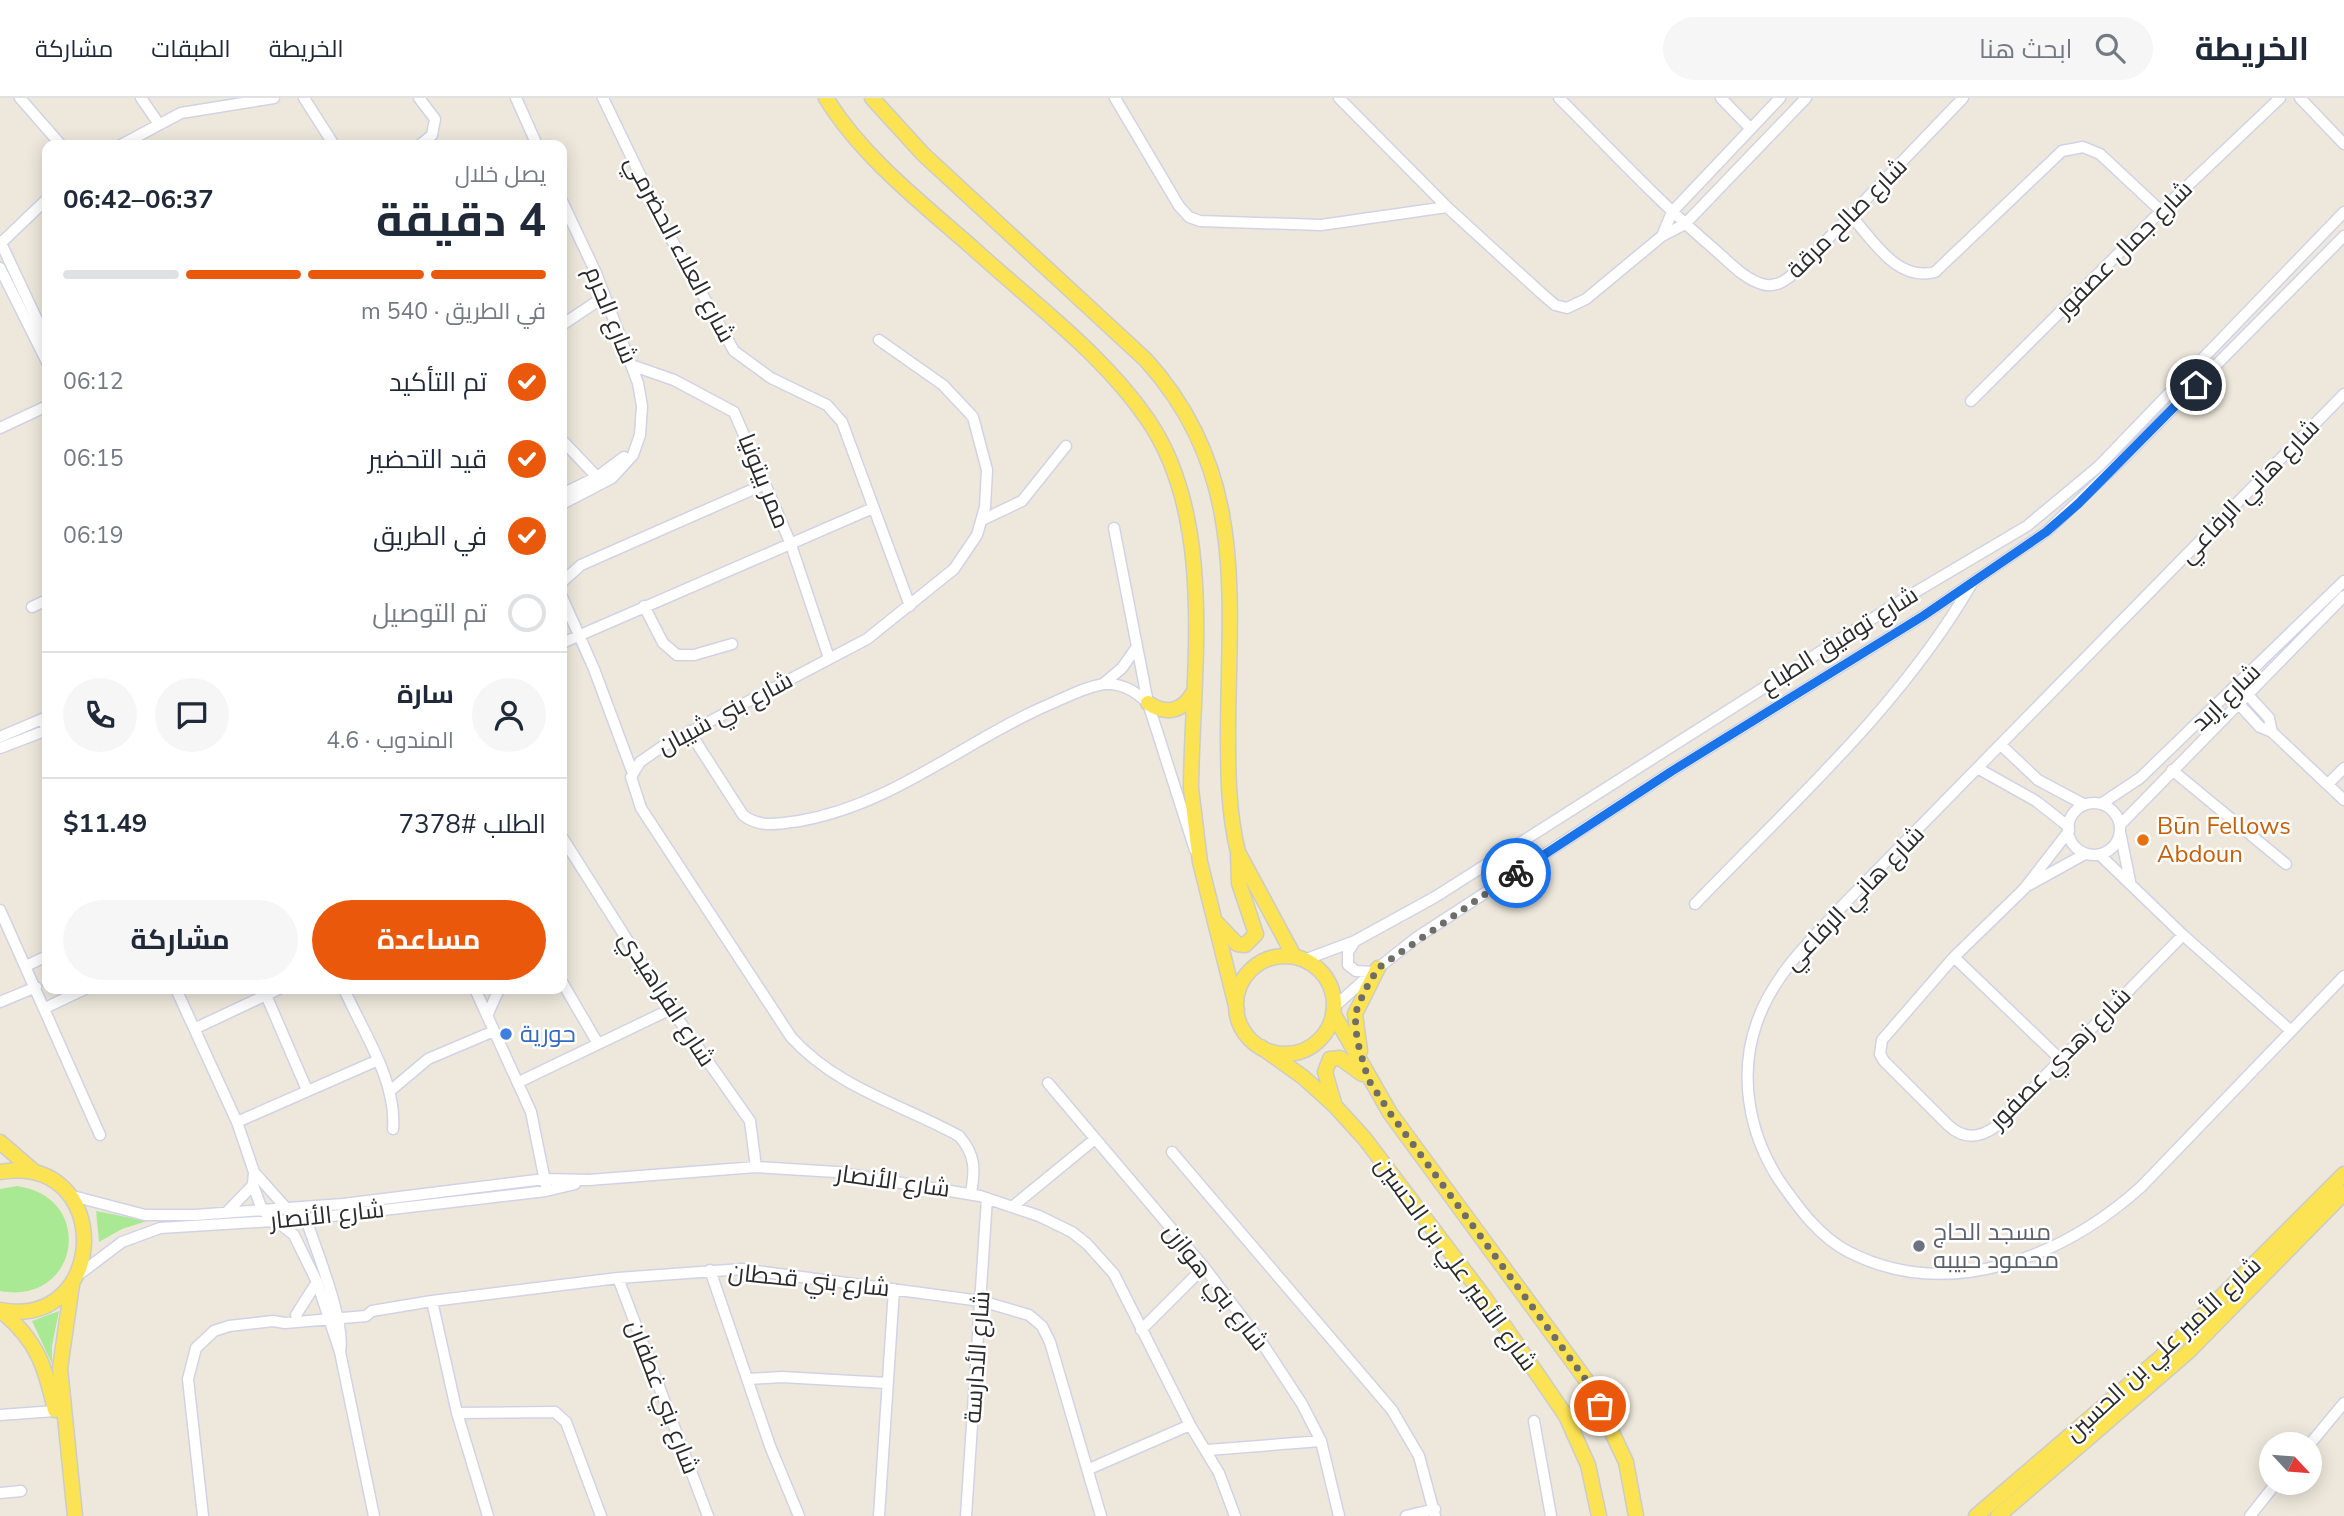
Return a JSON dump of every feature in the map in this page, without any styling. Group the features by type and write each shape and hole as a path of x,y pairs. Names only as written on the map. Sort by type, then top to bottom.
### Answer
{"main road":[{"path":"827,98 868,150 1111,374 1148,421 1171,466 1190,532 1194,579 1191,788 1200,862 1237,1010 1245,1032 1261,1047 1283,1054 1306,1049 1324,1035 1334,1010 1327,979 1299,958 1238,852"},
{"path":"872,98 923,154 1146,360 1179,400 1194,426 1216,482 1226,531 1230,592 1228,786 1238,852 1239,883 1256,934 1245,945 1237,944 1214,919"},
{"path":"1148,703 1168,711 1179,709 1193,693"},
{"path":"1237,1010 1240,987 1254,968 1274,957 1299,958"},
{"path":"1368,1079 1354,1023 1364,992 1375,970"},
{"name":"شارع الأمير علي بن الحسين","path":"1334,1010 1368,1079 1428,1166 1589,1384 1626,1462 1636,1516"},
{"name":"شارع الأمير علي بن الحسين","path":"1261,1047 1303,1077 1335,1106 1364,1139 1485,1298 1566,1416 1588,1465 1599,1516"},
{"path":"1335,1106 1326,1078 1330,1059 1336,1057 1345,1060 1368,1079"},
{"path":"0,1142 37,1174 56,1183 69,1195 80,1213 86,1234 85,1254 74,1279 60,1368 73,1516"},
{"path":"0,1172 37,1174"},
{"name":"شارع الأمير علي بن الحسين","path":"1976,1516 2160,1358 2344,1174"},
{"name":"شارع الأمير علي بن الحسين","path":"1998,1516 2188,1352 2344,1193"},
{"path":"0,1310 23,1311 43,1306 74,1279"},
{"path":"0,1310 19,1326 35,1346 48,1378 73,1516"}],"street":[{"path":"20,98 57,140"},
{"path":"141,98 159,124"},
{"path":"130,140 181,113 274,98"},
{"path":"304,98 319,117 331,140"},
{"path":"419,98 435,119 432,135 426,140"},
{"path":"516,98 535,140"},
{"name":"شارع العلاء الحضرمي","path":"603,98 667,233 720,331 748,364 827,405 836,413 910,606"},
{"path":"1115,98 1179,206 1189,217 1200,221 1321,225 1447,206"},
{"path":"1339,98 1447,206 1540,292 1555,304 1567,308 1587,299 1661,236 1685,224 1806,98"},
{"path":"1559,98 1685,224"},
{"path":"1721,98 1750,128"},
{"path":"1661,236 1672,212 1780,98"},
{"name":"شارع صالح مرقة","path":"1685,224 1746,276 1762,284 1772,285 1784,281 1800,268 1964,98"},
{"name":"شارع جمال عصفور","path":"1971,401 2161,211 2280,98"},
{"path":"2300,98 2344,144"},
{"path":"1851,216 1902,270 1915,274 1935,272 2062,151 2083,147 2100,153 2161,211"},
{"path":"42,204 0,243 12,289 42,334"},
{"name":"شارع الحرم","path":"567,212 605,296 641,395 640,435 633,455 612,478 567,500"},
{"name":"شارع توفيق الطباع","path":"1299,958 1354,941 1435,897 1896,603 2027,526 2079,485 2344,212"},
{"name":"شارع توفيق الطباع","path":"1334,1010 1375,970 1416,938 1672,771 1972,583 2071,511 2344,236"},
{"path":"0,268 42,352"},
{"path":"0,301 12,289"},
{"path":"567,322 605,296"},
{"name":"شارع بني شيبان","path":"878,340 943,385 973,418 986,470 982,520 972,544 954,569 867,639 689,731 646,757 632,771 633,790 641,807 791,1037 810,1058 836,1077 959,1136 967,1145 976,1167 971,1193"},
{"name":"ممر بيتونيا","path":"631,365 674,380 734,412 790,542 829,659"},
{"name":"شارع هاني الرفاعي","path":"2344,394 1848,900 1787,966 1756,1023 1748,1089 1755,1135 1769,1164 1799,1209 1847,1251 1875,1263 1919,1274 1964,1272 2046,1251 2110,1214 2122,1204 2344,976"},
{"path":"0,428 42,409"},
{"path":"567,492 597,477 625,456 640,435"},
{"path":"567,445 597,477"},
{"path":"982,520 1022,502 1066,446"},
{"path":"567,578 581,565 765,484"},
{"path":"567,640 873,508"},
{"path":"1114,528 1148,703 1174,792 1200,862"},
{"name":"شارع إربد","path":"2101,804 2140,778 2344,581"},
{"path":"1695,904 1876,716 1949,623 1972,583"},
{"name":"شارع إربد","path":"2120,828 2172,769 2344,596"},
{"path":"32,607 42,602"},
{"path":"1896,603 1909,624"},
{"path":"644,606 663,643 677,655 694,655 732,644"},
{"path":"567,607 580,634 632,771"},
{"path":"689,731 743,815 758,823 790,822 835,813 882,795 932,770 1017,719 1103,684 1122,668 1136,648"},
{"path":"1103,684 1128,688 1148,703"},
{"path":"2247,694 2269,719 2272,732"},
{"path":"2238,703 2260,727 2272,732 2344,800"},
{"path":"0,737 42,723"},
{"path":"0,748 42,724"},
{"path":"2001,745 2038,780 2084,806"},
{"path":"2328,784 2344,768"},
{"path":"1979,769 2036,801 2069,829 2074,845 2085,853 2100,855 2183,935 2290,1030"},
{"path":"2172,769 2286,864"},
{"path":"2069,829 2074,814 2084,806 2101,804 2113,812 2120,828 2130,881"},
{"path":"2100,855 2114,846 2120,828"},
{"name":"شارع زهدي عصفور","path":"2069,829 2024,889 1954,957 1885,1032 1881,1048 1884,1061 1948,1125 1964,1136 1985,1134 2183,935"},
{"name":"شارع الفراهيدي","path":"567,844 671,1009 750,1121 756,1167"},
{"name":"شارع زهدي عصفور","path":"2024,889 2085,853"},
{"path":"0,910 100,1135"},
{"path":"1354,941 1348,952 1348,965 1360,972 1375,970"},
{"path":"1954,957 2059,1058"},
{"path":"26,966 42,958"},
{"path":"0,1002 36,987"},
{"path":"567,991 597,1042"},
{"path":"45,1008 74,994"},
{"path":"178,994 237,1122 254,1172 283,1207 306,1219 340,1352 374,1516"},
{"path":"346,994 390,1091 394,1109 393,1129"},
{"path":"477,994 519,1082 537,1131 546,1185"},
{"path":"487,1016 497,994"},
{"path":"195,1028 266,995 307,1090"},
{"path":"519,1082 597,1042 671,1009"},
{"path":"390,1091 428,1059 494,1031"},
{"path":"237,1122 376,1061"},
{"name":"شارع بني هوازن","path":"1048,1083 1204,1267 1264,1346 1303,1404 1321,1441 1339,1516"},
{"path":"1012,1207 1094,1139"},
{"name":"شارع بني هوازن","path":"1172,1152 1392,1410 1419,1457 1435,1512"},
{"name":"شارع الأنصار","path":"74,1279 122,1241 160,1228 306,1219 389,1204 589,1180 756,1167 836,1172 971,1193 987,1198"},
{"path":"254,1172 253,1185 262,1210 300,1243 331,1315"},
{"path":"227,1212 253,1185"},
{"name":"شارع الأنصار","path":"69,1195 145,1215 389,1204"},
{"path":"987,1198 1039,1216 1087,1244 1115,1274 1190,1425 1208,1450 1235,1516"},
{"name":"شارع الأدارسة","path":"966,1516 987,1198"},
{"path":"315,1246 319,1229 329,1216"},
{"path":"1141,1330 1204,1267"},
{"name":"شارع بني قحطان","path":"331,1315 366,1316 372,1311 432,1301 618,1278 742,1269 981,1301 1029,1315 1042,1326 1050,1342 1101,1516"},
{"path":"710,1270 770,1446 799,1516"},
{"name":"شارع بني غطفان","path":"618,1278 708,1516"},
{"path":"296,1315 317,1282"},
{"path":"879,1516 894,1289"},
{"path":"432,1301 457,1413 488,1516"},
{"path":"273,1321 296,1315 331,1315"},
{"path":"203,1516 190,1407 190,1362 196,1348 214,1331 331,1315"},
{"path":"749,1379 782,1377 887,1383"},
{"path":"2319,1432 2344,1403"},
{"path":"0,1415 55,1411"},
{"path":"457,1413 555,1412 566,1422 601,1516"},
{"path":"1534,1421 1551,1516"},
{"path":"1089,1469 1190,1425"},
{"path":"1208,1450 1321,1441"},
{"path":"0,1493 21,1491"},
{"path":"2250,1516 2267,1495"},
{"path":"1406,1516 1435,1512"}],"green space":[{"path":"17,1186 42,1194 59,1209 68,1228 68,1248 61,1267 47,1282 27,1291 0,1291 0,1189"},
{"path":"96,1211 147,1221 122,1229 99,1242"},
{"path":"59,1311 52,1346 52,1364 32,1321"}],"way so far":[{"path":"1516,873 1416,938 1378,968 1364,992 1354,1023 1368,1079 1460,1210 1589,1384 1600,1406"}],"place":[{"name":"Būn Fellows Abdoun","path":"2143,840"},
{"name":"حورية","path":"506,1034"},
{"name":"مسجد الحاج محمود حبيبه","path":"1919,1246"}],"route":[{"path":"1516,873 1672,771 1923,616 2017,553 2071,511 2196,385"}]}
